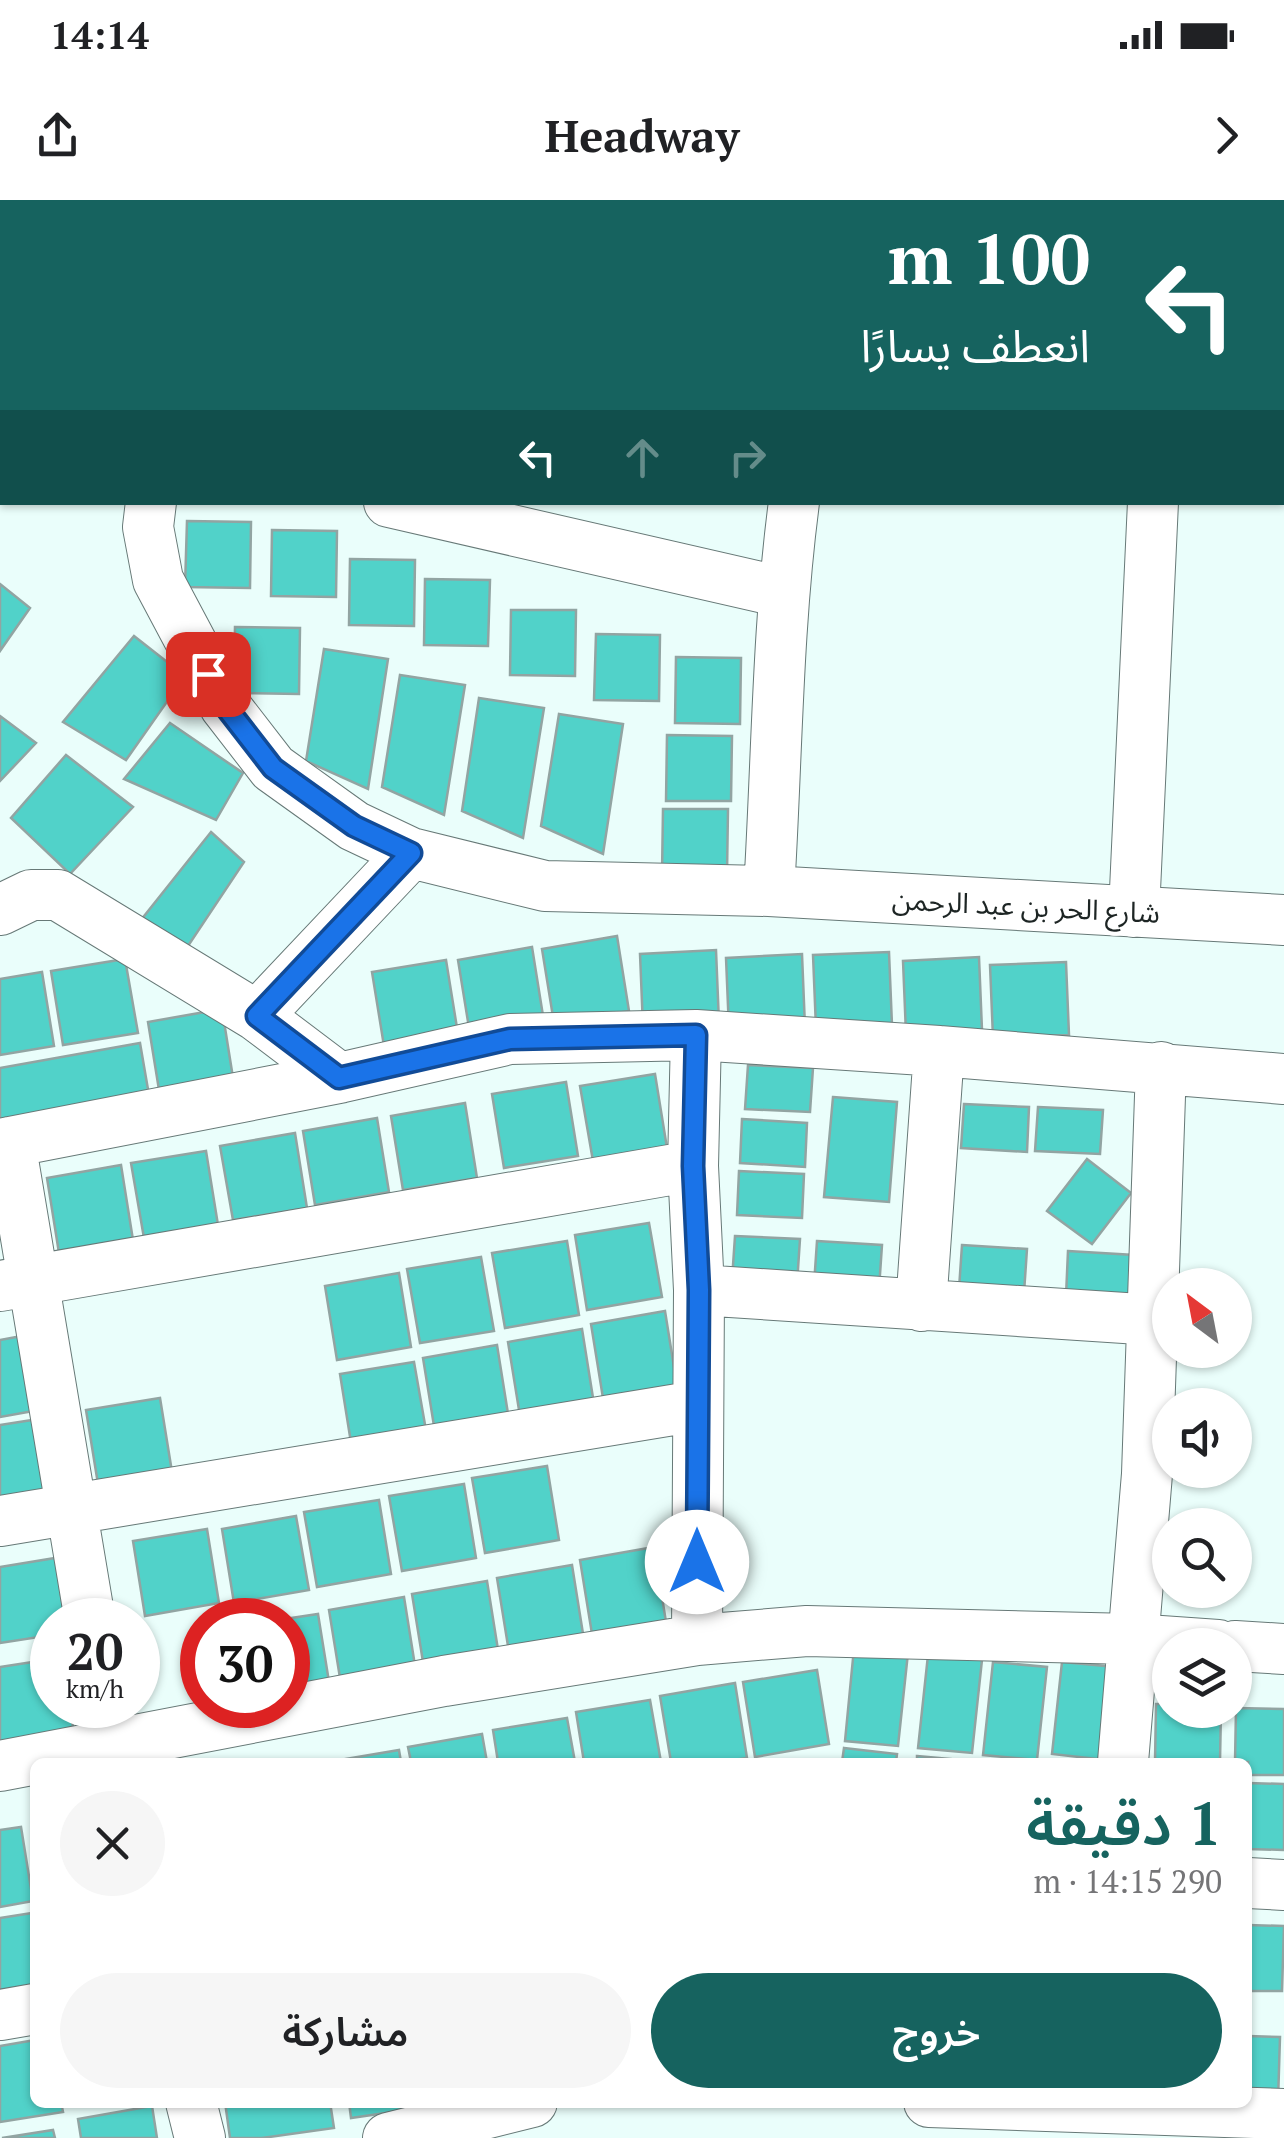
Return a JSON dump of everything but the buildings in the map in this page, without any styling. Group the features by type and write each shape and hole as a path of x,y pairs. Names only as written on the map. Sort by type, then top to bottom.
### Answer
{"street":[{"name":"شارع الحر بن عبد الرحمن","path":"151,505 148,527 158,580 225,706 273,768 354,826 411,853 545,886 769,891 1284,920"},
{"path":"403,505 782,592"},
{"path":"769,891 782,592 794,505"},
{"path":"1134,912 1153,505"},
{"path":"257,1016 411,853"},
{"path":"0,910 32,895 58,895 257,1016 339,1078"},
{"path":"696,1035 693,1166 699,1290 697,1640"},
{"path":"86,1598 72,1509 18,1284 5,1143 339,1078 510,1039 696,1035 939,1050 1284,1079"},
{"path":"921,1306 939,1050"},
{"path":"1156,1268 1161,1068"},
{"path":"18,1284 693,1166"},
{"path":"699,1290 1152,1320"},
{"path":"1123,1758 1153,1368"},
{"path":"0,1521 696,1406"},
{"path":"31,1758 110,1738 697,1640 807,1630 1152,1640"},
{"path":"1252,1647 1284,1649"},
{"path":"0,1766 30,1758"},
{"path":"1252,1883 1284,1885"},
{"path":"0,2014 30,2010"},
{"path":"192,2108 200,2138"},
{"path":"1007,2108 1110,2116 1284,2114"},
{"path":"388,2138 520,2115"}],"route":[{"path":"208,674 225,706 273,768 354,826 411,853 257,1016 339,1078 510,1039 696,1035 693,1166 699,1290 697,1562"}]}
